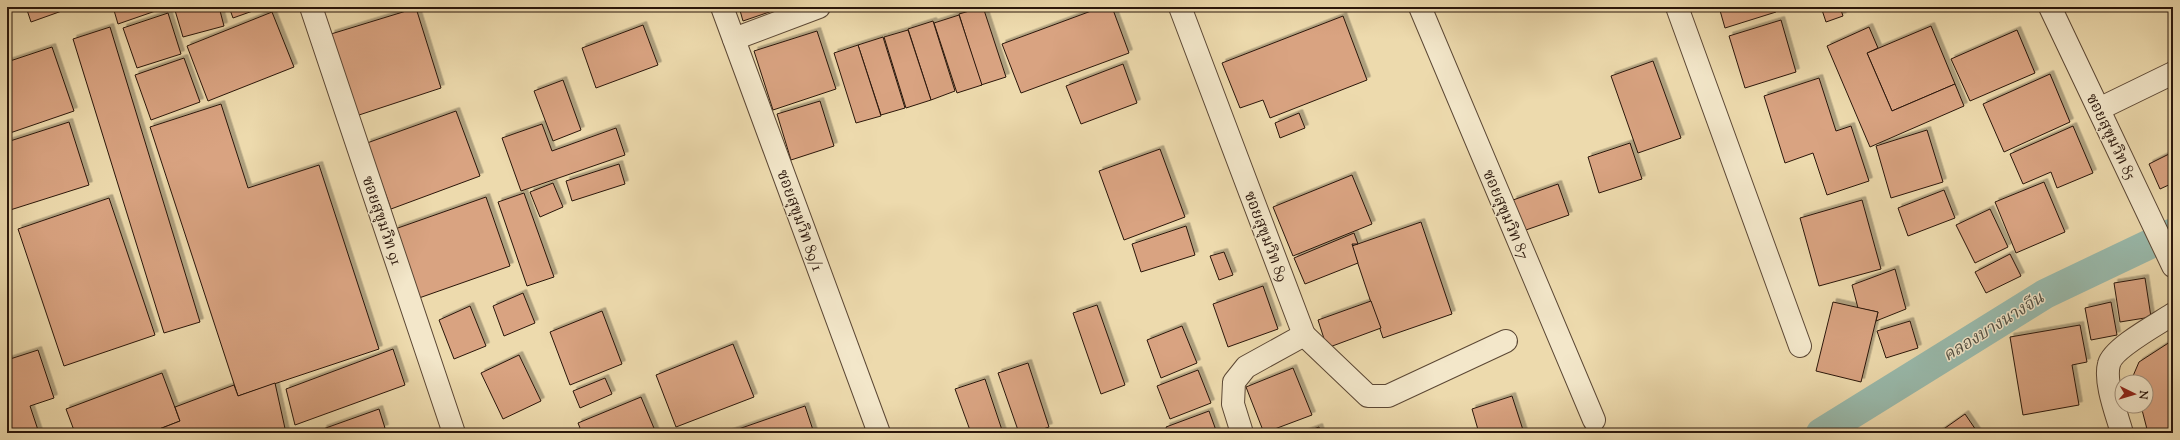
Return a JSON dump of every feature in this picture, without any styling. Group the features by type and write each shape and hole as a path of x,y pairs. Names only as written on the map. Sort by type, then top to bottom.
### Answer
{"street":[{"name":"ซอยสุขุมวิท 91","path":"311,7 454,433"},
{"name":"ซอยสุขุมวิท 89/1","path":"722,7 879,433"},
{"path":"734,39 819,7"},
{"name":"ซอยสุขุมวิท 89","path":"1180,7 1304,335"},
{"name":"ซอยสุขุมวิท 87","path":"1420,7 1594,420"},
{"path":"1677,7 1800,346"},
{"name":"ซอยสุขุมวิท 85","path":"2050,7 2173,266"},
{"path":"2099,109 2173,73"},
{"path":"2122,433 2107,378 2109,363 2118,351 2173,314"},
{"path":"1242,433 1233,404 1234,382 1246,367 1304,335 1368,396 1379,397 1388,396 1506,341"}],"building":[{"path":"26,7 73,7 31,22"},
{"path":"113,7 167,7 118,24"},
{"path":"174,7 219,7 224,26 183,37"},
{"path":"229,7 264,7 233,18"},
{"path":"739,7 784,7 743,21"},
{"path":"983,7 1006,77 981,85 959,14"},
{"path":"1102,7 1112,7 1129,53 1021,93 1002,44"},
{"path":"1719,7 1775,7 1776,12 1725,28"},
{"path":"1821,7 1840,7 1843,16 1826,22"},
{"path":"416,8 441,88 356,116 331,34"},
{"path":"272,12 294,67 208,101 187,46"},
{"path":"168,13 181,54 137,68 123,28"},
{"path":"959,15 982,85 957,93 934,23"},
{"path":"1343,16 1367,80 1270,118 1263,100 1240,108 1222,63"},
{"path":"1781,20 1796,72 1745,88 1729,36"},
{"path":"933,21 955,91 931,100 908,29"},
{"path":"643,25 658,65 596,88 582,48"},
{"path":"1931,26 1955,84 1892,111 1867,53"},
{"path":"110,27 200,322 164,333 73,39"},
{"path":"1869,27 1878,48 1867,53 1892,111 1955,84 1964,106 1870,147 1827,46"},
{"path":"908,30 931,100 906,108 884,37"},
{"path":"2017,30 2035,73 1970,101 1951,59"},
{"path":"817,31 836,89 773,110 754,51"},
{"path":"883,37 905,108 881,115 858,45"},
{"path":"858,45 881,116 856,123 834,53"},
{"path":"52,47 74,111 7,134 7,62"},
{"path":"184,58 200,102 151,120 135,75"},
{"path":"1653,61 1681,138 1638,153 1611,76"},
{"path":"1123,64 1137,103 1081,124 1066,86"},
{"path":"2050,74 2070,122 2004,152 1983,104"},
{"path":"1819,78 1836,131 1851,126 1869,181 1827,195 1813,153 1785,163 1764,96"},
{"path":"563,80 581,130 553,141 534,91"},
{"path":"820,101 834,146 791,160 777,114"},
{"path":"221,104 248,188 319,165 379,349 238,396 150,127"},
{"path":"456,111 480,176 391,209 367,143"},
{"path":"1299,113 1305,128 1280,138 1275,123"},
{"path":"69,122 89,185 7,211 7,142"},
{"path":"542,124 552,151 616,128 625,155 521,191 502,138"},
{"path":"2073,126 2093,173 2057,188 2051,172 2023,184 2010,154"},
{"path":"1927,130 1943,182 1891,198 1876,146"},
{"path":"1630,143 1642,179 1599,193 1588,157"},
{"path":"1160,149 1185,217 1124,240 1099,171"},
{"path":"2173,152 2173,183 2160,189 2149,164"},
{"path":"619,164 625,184 572,201 566,181"},
{"path":"1352,175 1372,224 1293,256 1273,207"},
{"path":"2044,182 2065,232 2016,253 1995,202"},
{"path":"553,183 563,207 540,217 530,192"},
{"path":"1558,184 1569,215 1523,231 1513,200"},
{"path":"1944,190 1955,218 1908,236 1898,208"},
{"path":"524,193 554,277 527,286 498,202"},
{"path":"486,197 510,266 419,298 395,229"},
{"path":"109,198 155,335 64,366 18,229"},
{"path":"1862,200 1881,269 1819,286 1800,218"},
{"path":"1990,209 2008,247 1975,263 1956,225"},
{"path":"1421,222 1452,314 1383,338 1352,246"},
{"path":"1186,226 1195,255 1141,272 1132,244"},
{"path":"1354,233 1358,244 1352,244 1358,263 1305,284 1294,258"},
{"path":"1224,252 1233,275 1219,280 1210,256"},
{"path":"2010,254 2021,276 1986,293 1975,272"},
{"path":"1895,269 1906,309 1876,321 1878,312 1858,308 1852,285"},
{"path":"2145,278 2151,317 2120,322 2114,283"},
{"path":"1263,286 1278,329 1228,347 1213,304"},
{"path":"523,293 535,323 504,336 493,306"},
{"path":"1371,301 1381,328 1327,348 1318,320"},
{"path":"1833,302 1878,312 1861,382 1816,371"},
{"path":"2111,302 2117,335 2091,340 2085,308"},
{"path":"1097,305 1125,385 1101,394 1073,313"},
{"path":"470,306 486,346 454,359 439,320"},
{"path":"602,311 622,364 570,385 550,332"},
{"path":"1910,321 1918,348 1886,358 1877,331"},
{"path":"2080,325 2087,362 2072,365 2079,405 2023,415 2010,337"},
{"path":"1182,326 1197,363 1161,378 1147,340"},
{"path":"2173,340 2173,433 2148,433 2143,414 2154,414 2154,374 2134,374 2139,362"},
{"path":"733,344 754,397 676,427 656,375"},
{"path":"393,349 405,385 295,425 286,389"},
{"path":"38,350 54,398 30,406 39,433 7,433 7,360"},
{"path":"519,355 541,401 503,419 481,373"},
{"path":"1028,363 1049,427 1031,433 1019,433 998,373"},
{"path":"1293,368 1312,415 1264,433 1246,387"},
{"path":"1198,370 1211,403 1170,419 1157,386"},
{"path":"162,373 180,421 149,433 75,433 66,409"},
{"path":"605,378 612,394 580,408 573,391"},
{"path":"985,379 1003,433 971,433 955,389"},
{"path":"275,383 286,433 149,433 180,421 175,407 234,385 238,396"},
{"path":"1512,396 1524,433 1479,433 1472,409"},
{"path":"641,397 656,433 582,433 578,423"},
{"path":"805,406 814,433 727,433"},
{"path":"379,409 385,428 371,433 324,433 323,429"},
{"path":"1209,411 1217,433 1168,433 1166,427"},
{"path":"1965,414 1978,433 1938,433"},
{"path":"1319,427 1321,433 1303,433"}],"waterway":[{"name":"คลองบางนางจีน","path":"1821,433 2045,294 2173,233"}]}
